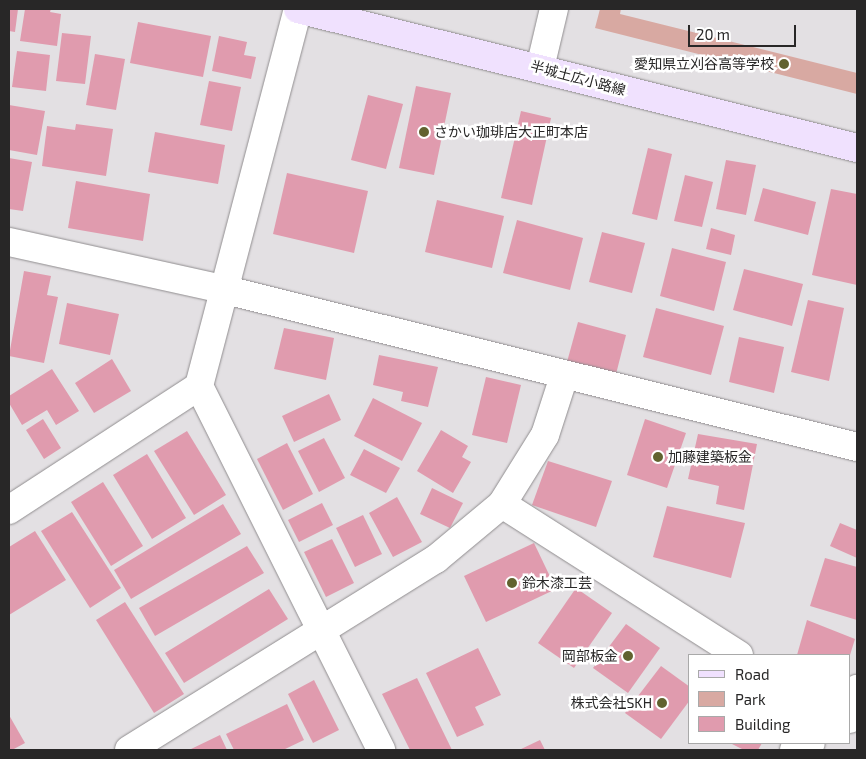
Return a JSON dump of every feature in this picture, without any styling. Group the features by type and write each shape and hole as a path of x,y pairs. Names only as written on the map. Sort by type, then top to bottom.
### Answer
{"main road":[{"name":"半城土広小路線","path":"298,9 857,148"}],"street":[{"path":"298,9 222,290 199,386 381,750"},
{"path":"540,68 554,9"},
{"path":"9,242 222,290 857,447"},
{"path":"128,750 436,559 502,504 545,436 564,376"},
{"path":"9,510 199,386"},
{"path":"502,504 737,654"},
{"path":"851,715 857,689"},
{"path":"794,750 808,744"}],"green space":[{"path":"600,9 621,9 620,14 857,73 857,94 595,28"}],"building":[{"path":"9,9 18,9 15,32 9,31"},
{"path":"25,9 51,9 50,12 61,14 57,46 20,41"},
{"path":"138,22 211,36 203,77 130,63"},
{"path":"62,33 91,36 85,84 56,81"},
{"path":"219,36 247,42 244,55 256,57 251,79 212,71"},
{"path":"17,51 50,55 46,91 12,87"},
{"path":"95,54 125,59 116,110 86,105"},
{"path":"209,81 241,87 232,131 200,125"},
{"path":"416,86 451,93 434,175 399,168"},
{"path":"368,95 403,104 386,169 351,160"},
{"path":"9,105 45,111 37,155 9,150"},
{"path":"521,111 551,118 532,205 501,198"},
{"path":"76,124 113,129 106,176 42,166 47,126 75,130"},
{"path":"155,132 225,145 218,184 148,172"},
{"path":"648,148 672,154 657,220 632,214"},
{"path":"9,158 32,162 23,211 9,209"},
{"path":"726,160 756,165 746,215 716,209"},
{"path":"287,173 368,191 354,253 273,234"},
{"path":"685,175 713,182 702,227 674,221"},
{"path":"76,181 150,194 143,241 68,228"},
{"path":"763,188 816,202 808,235 754,221"},
{"path":"831,189 857,194 857,285 812,275"},
{"path":"437,200 504,216 492,268 425,252"},
{"path":"517,220 583,238 570,290 503,273"},
{"path":"711,228 735,235 731,255 706,249"},
{"path":"602,232 645,243 632,293 589,282"},
{"path":"672,248 726,262 714,311 660,296"},
{"path":"744,269 803,284 792,326 733,310"},
{"path":"24,271 51,276 47,295 58,297 44,363 9,356"},
{"path":"808,300 844,308 829,381 791,372"},
{"path":"67,303 119,314 110,355 59,344"},
{"path":"656,308 724,326 711,375 643,357"},
{"path":"578,322 626,335 616,374 567,362"},
{"path":"284,328 334,338 326,380 274,369"},
{"path":"739,337 784,347 774,393 729,382"},
{"path":"379,355 438,367 428,407 401,401 403,392 373,385"},
{"path":"112,359 131,391 94,413 75,383"},
{"path":"52,369 79,411 56,425 47,410 22,425 9,403 9,396"},
{"path":"486,377 521,385 507,443 472,435"},
{"path":"329,394 341,420 294,442 282,416"},
{"path":"373,398 422,423 402,461 354,436"},
{"path":"43,419 61,448 44,459 26,430"},
{"path":"645,419 686,433 667,488 627,475"},
{"path":"441,430 468,446 462,457 471,462 453,493 417,471"},
{"path":"187,431 226,495 194,515 154,451"},
{"path":"698,434 757,444 744,510 716,504 719,486 688,479"},
{"path":"324,438 345,478 319,492 298,451"},
{"path":"287,443 313,494 283,510 257,459"},
{"path":"364,449 400,468 386,493 350,475"},
{"path":"147,454 186,518 152,539 113,475"},
{"path":"548,461 612,481 596,527 532,505"},
{"path":"103,482 143,546 111,566 71,502"},
{"path":"432,488 463,503 450,528 420,514"},
{"path":"397,497 422,542 393,557 369,513"},
{"path":"322,503 333,525 299,542 288,520"},
{"path":"223,504 241,534 131,599 114,570"},
{"path":"667,506 745,523 731,578 653,557"},
{"path":"72,512 121,588 90,608 41,531"},
{"path":"363,515 382,554 355,567 336,528"},
{"path":"840,523 857,530 857,558 830,546"},
{"path":"35,531 66,580 9,615 9,547"},
{"path":"332,539 354,583 326,597 304,552"},
{"path":"534,543 556,589 486,622 464,576"},
{"path":"247,546 264,573 155,636 139,608"},
{"path":"825,558 857,567 857,620 810,606"},
{"path":"576,588 612,613 574,668 538,643"},
{"path":"269,589 288,619 184,683 165,653"},
{"path":"125,602 184,694 154,713 96,620"},
{"path":"807,620 855,639 850,654 797,654"},
{"path":"626,624 660,648 628,693 593,668"},
{"path":"478,648 501,695 475,707 484,725 457,737 426,673"},
{"path":"661,666 688,686 688,703 661,739 625,713"},
{"path":"417,678 452,750 410,750 382,694"},
{"path":"314,680 339,730 313,743 288,694"},
{"path":"287,704 304,740 283,750 234,750 226,734"},
{"path":"9,715 25,743 12,750 9,750"},
{"path":"220,735 227,750 189,750"},
{"path":"540,740 545,750 519,750"},
{"path":"732,744 761,744 758,750 744,750"}],"place":[{"name":"愛知県立刈谷高等学校","path":"784,64"},
{"name":"さかい珈琲店大正町本店","path":"424,132"},
{"name":"加藤建築板金","path":"658,457"},
{"name":"鈴木漆工芸","path":"512,583"},
{"name":"岡部板金","path":"628,656"},
{"name":"株式会社SKH","path":"662,703"}]}
